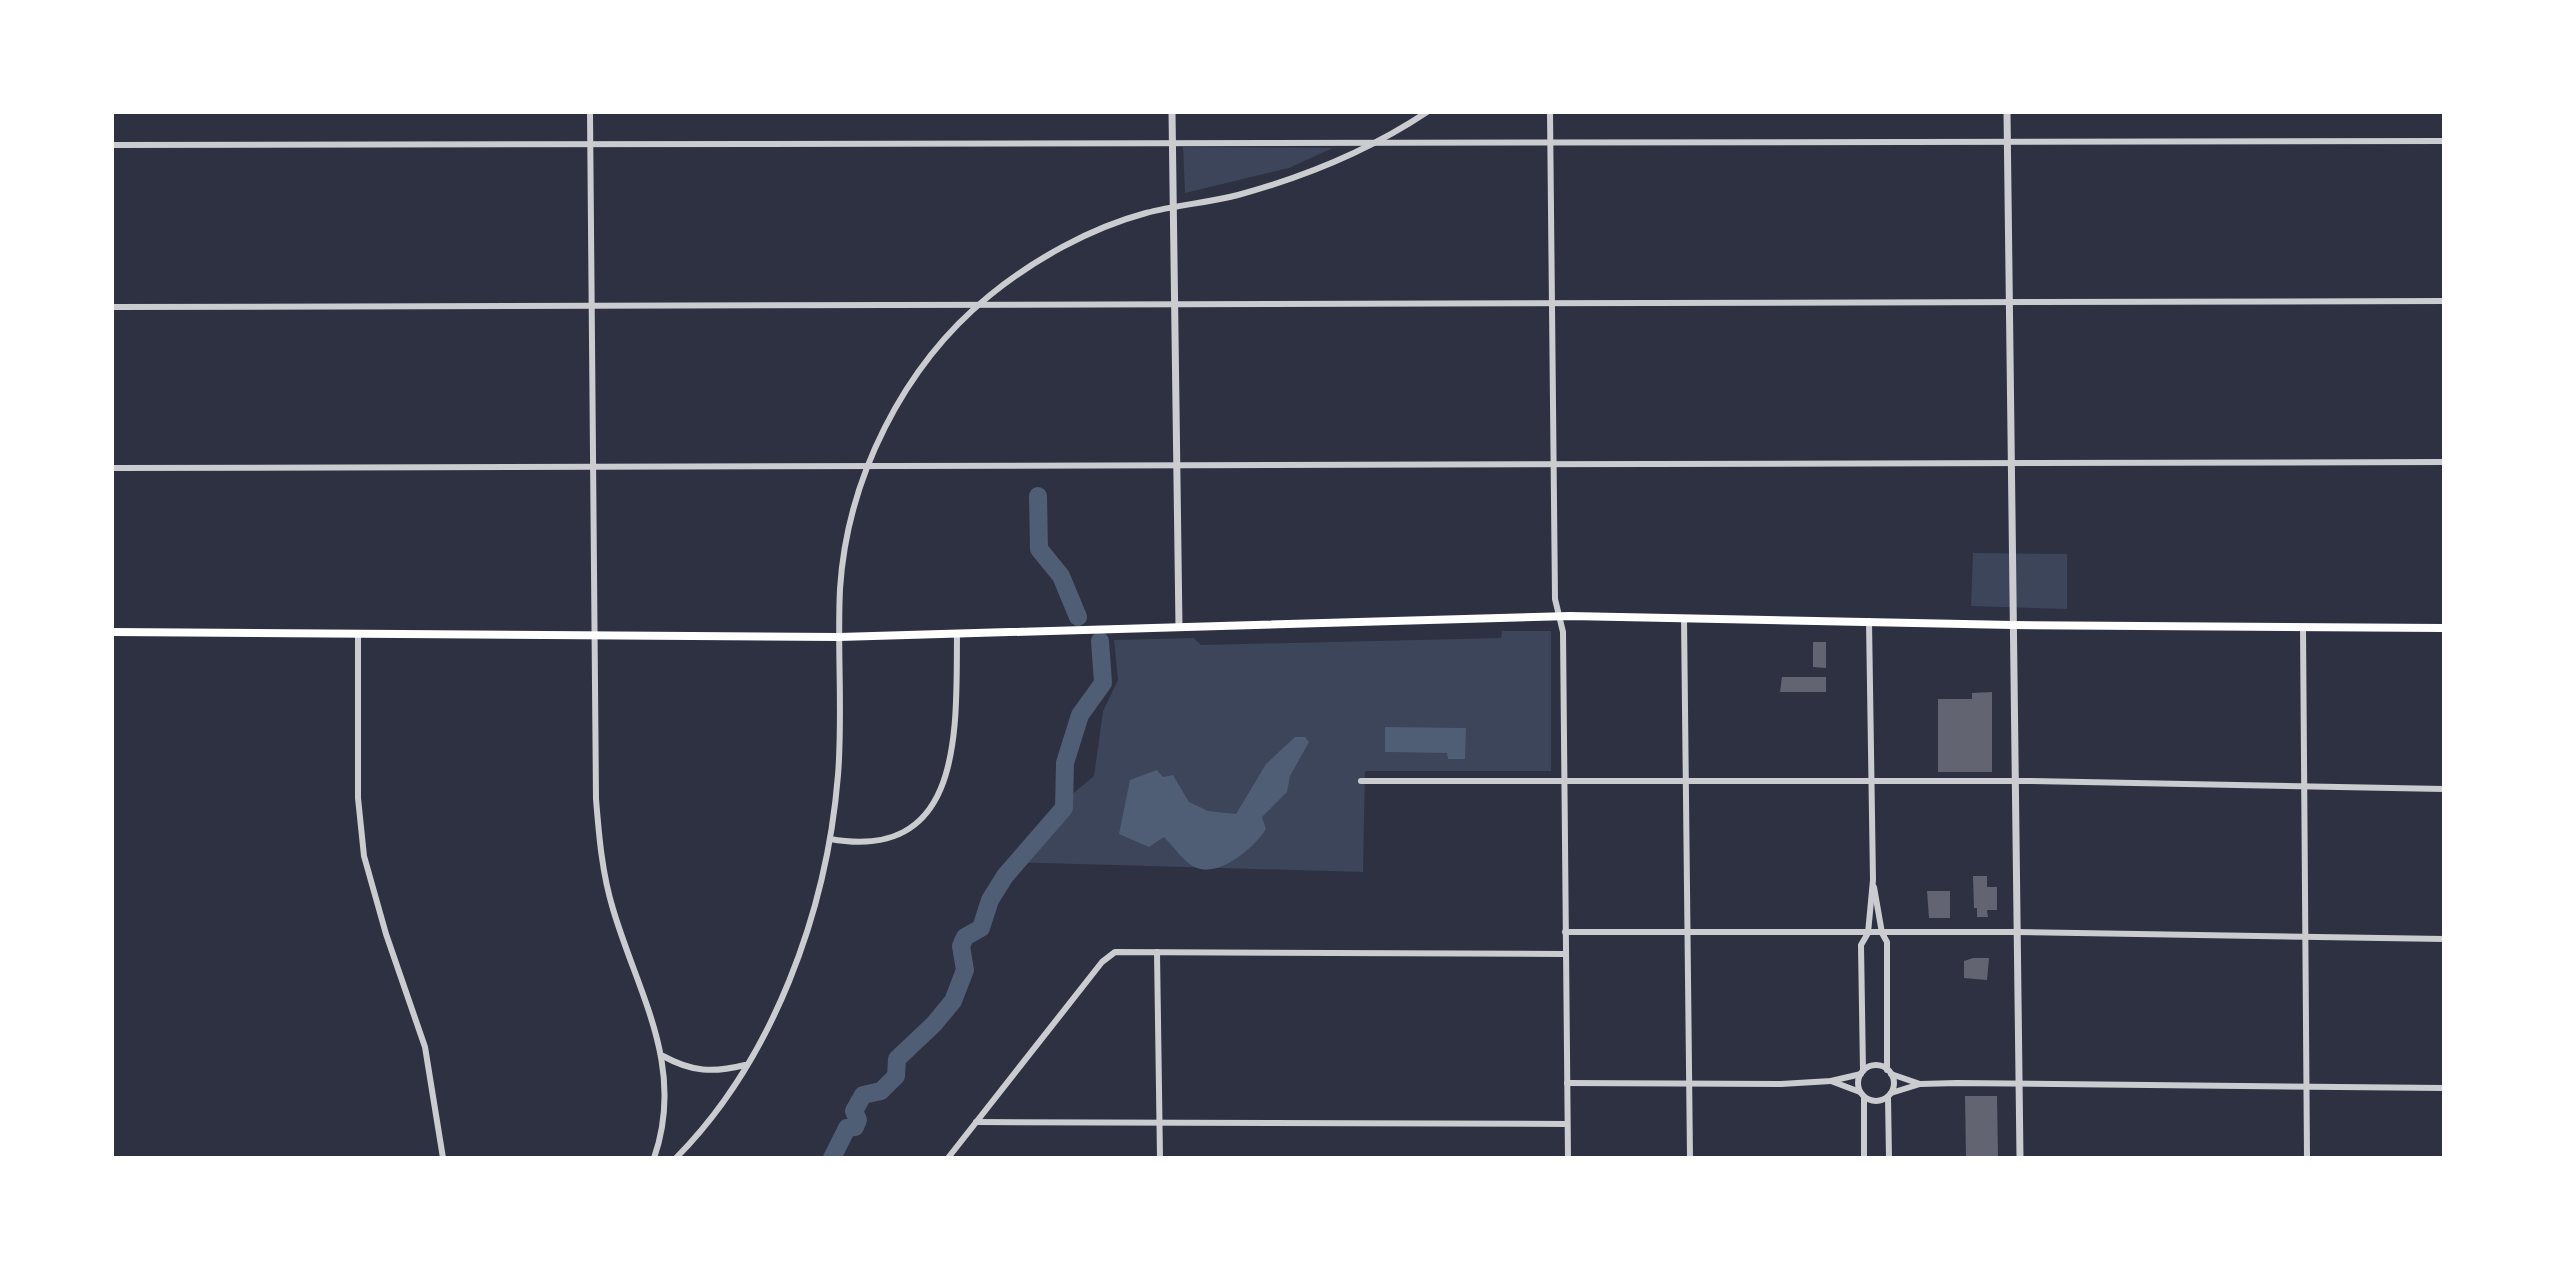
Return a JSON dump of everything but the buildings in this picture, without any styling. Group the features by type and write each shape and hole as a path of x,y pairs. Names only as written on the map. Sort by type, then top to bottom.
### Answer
{"main road":[{"path":"112,632 839,637 1559,616 2013,625 2444,628"}],"street":[{"path":"590,112 597,634 596,799 604,871 619,930 663,1056 666,1106 654,1158"},
{"path":"1172,112 1179,627"},
{"path":"676,1158 723,1099 745,1065 796,964 830,839 840,747 839,637 844,547 868,467 909,386 949,335 979,304 1017,276 1075,242 1121,221 1266,187 1373,143 1427,112"},
{"path":"1550,112 1553,466 1559,616 1563,632 1568,1158"},
{"path":"2007,112 2020,1158"},
{"path":"112,145 2444,141"},
{"path":"112,307 2444,301"},
{"path":"112,468 2444,462"},
{"path":"1684,618 1690,1158"},
{"path":"1864,1158 1861,945 1868,933 1873,880 1869,621"},
{"path":"2303,627 2307,1158"},
{"path":"358,634 358,798 364,856 382,922 425,1047 443,1158"},
{"path":"830,839 855,844 888,841 914,828 932,809 944,782 952,733 957,634"},
{"path":"1361,781 2015,781 2444,789"},
{"path":"1873,880 1882,933 1887,942 1889,1072 1894,1083 1890,1095 1889,1158"},
{"path":"1565,932 2017,932 2444,939"},
{"path":"948,1158 1109,955 1157,952 1565,954"},
{"path":"1157,952 1160,1158"},
{"path":"663,1056 684,1067 701,1071 745,1065"},
{"path":"1567,1083 1831,1081 1875,1066 1920,1084"},
{"path":"1831,1081 1876,1101 1920,1084 2444,1088"},
{"path":"976,1122 1567,1124"}],"shaded area":[{"path":"1183,147 1333,148 1289,168 1185,193"},
{"path":"1973,553 2067,554 2067,609 1971,606"},
{"path":"1502,631 1551,631 1551,771 1365,771 1363,872 1011,862 1053,810 1094,776 1103,711 1118,680 1114,640 1194,638 1201,645 1501,638"},
{"path":"1385,727 1466,728 1465,759 1448,759 1447,753 1385,752"},
{"path":"1295,737 1305,737 1309,742 1290,776 1287,792 1262,817 1266,829 1261,836 1236,859 1206,870 1184,859 1164,837 1149,847 1119,834 1130,780 1157,770 1163,777 1173,775 1189,802 1208,811 1236,814 1266,764"}],"waterway":[{"path":"1038,496 1039,549 1061,576 1078,617"},
{"path":"832,1158 847,1128 855,1127 858,1120 854,1111 863,1095 881,1091 896,1076 897,1059 953,1001 965,970 961,946 965,937 981,928 990,900 1005,876 1064,808 1065,763 1080,715 1103,683 1100,641"}]}
